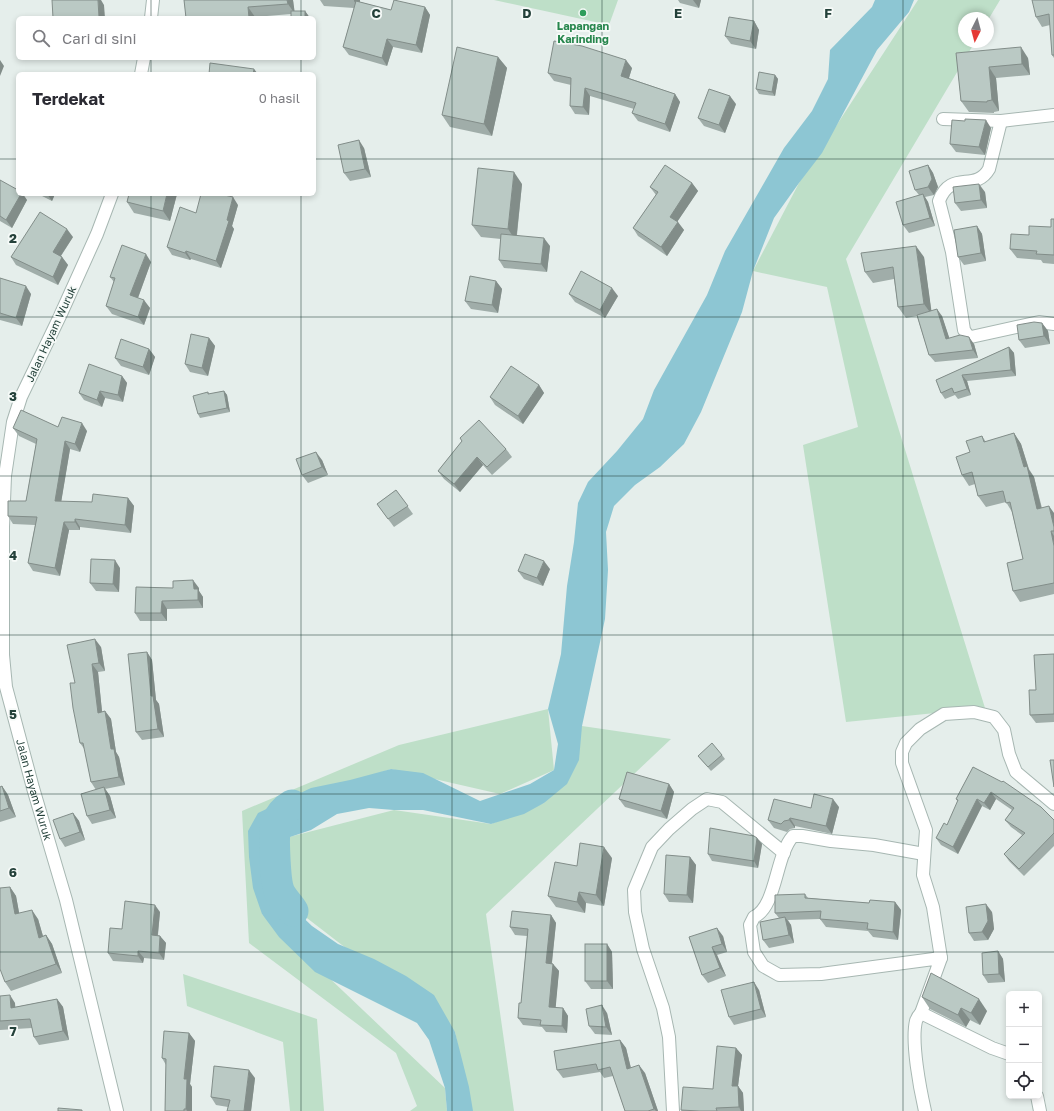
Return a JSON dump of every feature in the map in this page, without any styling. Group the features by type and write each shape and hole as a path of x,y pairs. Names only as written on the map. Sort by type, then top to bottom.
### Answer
{"street":[{"path":"151,16 153,0"},
{"path":"141,72 144,60"},
{"path":"943,120 1001,121 1054,115"},
{"path":"1001,121 989,169 985,176 980,180 956,182 950,185 942,195 940,201 952,252 964,330 968,336 971,337 1039,322 1054,324"},
{"name":"Jalan Hayam Wuruk","path":"111,196 97,234 21,397 13,422 5,476 3,527 3,655 6,687 33,788 66,900 117,1111"},
{"path":"925,1111 916,1054 916,1020 921,1013 941,958 933,908 923,875 926,830 907,780 902,763 902,752 906,743 920,729 944,714 974,712 994,717 1004,730 1009,754 1016,772 1054,804"},
{"path":"673,1111 669,1036 663,1008 643,949 635,912 634,890 652,847 669,829 692,809 707,799 722,802 784,853"},
{"path":"924,854 874,845 793,836 788,842 769,899 761,913 754,917 750,925 754,952 763,966 779,975 821,974 941,958"},
{"path":"921,1013 992,1048 1006,1053"},
{"path":"1038,1099 1040,1111"}],"green space":[{"name":"Lapangan Karinding","path":"494,0 618,0 609,25"},
{"path":"918,0 1000,0 993,12 958,12 958,48 971,48 846,259 985,708 846,722 803,445 858,427 827,287 753,271 799,183"},
{"path":"548,709 554,770 500,794 391,769 259,814 262,914 445,1088 447,1111 410,1111 417,1106 396,1053 249,943 242,811 399,745"},
{"path":"582,726 671,739 486,914 514,1111 472,1111 455,1032 290,905 289,837 394,810 491,824 544,803"},
{"path":"183,974 317,1019 324,1111 290,1111 283,1042 187,1006"}],"water":[{"path":"875,0 914,0 909,12 877,50 822,153 774,218 753,271 742,312 701,412 684,444 660,467 635,485 614,506 606,532 608,570 605,619 582,726 579,760 567,784 544,803 524,814 491,824 423,810 369,808 337,814 311,830 272,843 270,854 290,905 312,926 338,944 374,959 406,976 434,995 455,1032 469,1087 473,1111 447,1111 445,1088 429,1040 417,1023 315,972 279,937 262,914 253,888 249,857 248,831 258,813 311,788 350,780 391,769 423,773 480,801 530,784 554,770 558,744 548,709 561,654 567,586 578,503 588,482 617,451 643,419 654,390 707,295 725,251 784,148 812,111 828,79 830,50 872,7"}],"building":[{"path":"52,0 98,0 99,16 53,16"},
{"path":"184,0 287,0 288,4 248,7 249,16 186,16"},
{"path":"394,0 425,7 416,45 387,39 382,58 343,47 356,1 391,10"},
{"path":"1032,0 1054,0 1054,55 1052,55 1049,14 1036,17"},
{"path":"291,11 305,11 305,16 291,16"},
{"path":"729,17 754,21 750,41 725,36"},
{"path":"554,41 582,46 626,60 621,76 675,94 665,124 632,113 636,103 585,88 583,107 570,106 571,78 548,73"},
{"path":"457,47 498,57 484,124 442,115"},
{"path":"1021,47 1022,64 989,67 992,100 987,102 961,101 956,53"},
{"path":"210,63 254,69 253,72 209,72"},
{"path":"759,72 775,75 772,92 756,89"},
{"path":"709,89 730,96 719,125 698,118"},
{"path":"965,119 986,120 979,147 950,144 952,120 965,121"},
{"path":"359,140 365,169 344,173 338,145"},
{"path":"665,165 692,183 670,217 678,222 661,247 633,228 658,192 650,187"},
{"path":"928,165 932,179 928,187 915,190 909,171"},
{"path":"478,168 514,172 508,229 472,225"},
{"path":"0,180 16,189 16,196 20,196 6,220 0,216"},
{"path":"979,184 981,200 955,203 953,187"},
{"path":"923,194 930,218 903,225 896,202"},
{"path":"128,196 167,196 163,211 127,202"},
{"path":"200,196 233,197 227,220 229,221 216,261 186,251 185,253 167,247 180,207 196,213"},
{"path":"40,212 67,229 53,252 62,257 53,277 11,257"},
{"path":"1051,219 1054,219 1054,255 1036,254 1037,251 1010,249 1011,234 1029,235 1029,226 1051,227"},
{"path":"977,226 981,253 958,257 954,230"},
{"path":"501,234 544,238 541,264 499,260"},
{"path":"122,245 146,254 130,295 144,300 138,317 106,306 115,278 110,277"},
{"path":"916,246 924,304 898,307 893,267 865,272 861,253"},
{"path":"581,271 612,288 600,310 569,294"},
{"path":"470,276 496,281 492,305 465,301"},
{"path":"0,278 26,286 16,318 0,313"},
{"path":"937,309 946,339 960,335 969,337 973,350 929,355 917,315"},
{"path":"1034,322 1042,323 1044,336 1019,340 1017,325"},
{"path":"191,334 209,338 202,368 185,364"},
{"path":"121,339 149,349 143,367 115,358"},
{"path":"1009,347 1011,370 962,375 967,389 954,393 952,388 941,393 936,380"},
{"path":"89,364 122,376 118,395 100,391 97,400 79,393"},
{"path":"511,366 539,385 518,416 490,397"},
{"path":"224,391 227,408 198,414 193,396 208,392 208,394"},
{"path":"21,410 58,427 62,417 82,423 75,444 65,441 55,501 92,502 93,494 128,498 125,525 75,519 75,522 64,522 55,568 28,563 37,517 8,516 8,501 26,501 37,439 13,428"},
{"path":"479,420 506,449 487,467 477,457 454,484 438,471 462,441 460,438"},
{"path":"1014,433 1024,467 1027,466 1037,509 1049,506 1054,527 1054,531 1051,531 1054,546 1054,583 1013,591 1007,563 1023,559 1010,502 1006,503 1003,491 978,496 972,472 962,475 956,457 970,452 966,441 982,436 984,442"},
{"path":"316,452 322,467 302,475 296,459"},
{"path":"396,490 408,506 388,519 377,504"},
{"path":"525,554 544,561 537,578 518,571"},
{"path":"91,559 115,560 113,584 90,583"},
{"path":"193,580 194,589 198,589 198,600 162,601 161,613 135,613 136,587 173,588 173,581"},
{"path":"95,639 99,663 92,664 98,713 105,711 111,749 114,749 119,777 91,782 83,743 80,743 73,708 70,683 75,683 67,645"},
{"path":"147,652 151,696 153,696 158,729 136,732 128,654"},
{"path":"1054,654 1054,714 1030,715 1029,690 1036,690 1034,655"},
{"path":"712,743 722,755 708,767 698,756"},
{"path":"1050,760 1054,760 1054,787"},
{"path":"973,767 1002,782 1003,781 1041,807 1054,820 1054,833 1019,869 1004,854 1025,833 1005,820 1014,808 991,792 984,803 977,799 953,847 936,838 944,823 947,825 958,800 956,799"},
{"path":"627,772 669,784 661,811 619,799"},
{"path":"2,786 9,808 0,811 0,787"},
{"path":"104,787 110,810 87,816 81,794"},
{"path":"814,794 833,799 826,826 790,818 781,824 768,820 774,799 811,808"},
{"path":"73,813 80,832 60,839 53,820"},
{"path":"710,828 754,836 757,838 754,861 708,854"},
{"path":"580,843 604,847 596,895 579,892 577,902 548,896 555,862 577,866"},
{"path":"666,855 690,857 687,895 664,894"},
{"path":"10,887 15,914 32,910 39,938 46,935 56,964 5,982 0,969 0,888"},
{"path":"805,894 805,898 869,903 870,900 895,902 893,932 867,929 868,923 820,919 821,911 775,913 775,895"},
{"path":"125,901 155,905 152,935 160,936 159,953 138,951 138,956 108,953 110,928 122,929"},
{"path":"986,904 988,921 982,932 969,933 966,907"},
{"path":"512,911 551,915 546,963 553,964 549,1007 563,1008 562,1026 540,1025 541,1020 518,1018 519,1003 521,1003 528,929 510,927"},
{"path":"785,917 789,935 763,940 760,922"},
{"path":"717,928 722,944 712,947 720,968 702,975 689,937"},
{"path":"585,944 607,944 607,981 585,981"},
{"path":"998,951 999,974 983,975 982,953"},
{"path":"931,973 979,999 971,1013 961,1008 958,1015 922,997"},
{"path":"754,982 761,1009 729,1017 721,990"},
{"path":"10,995 11,1008 57,999 63,1031 34,1037 30,1019 0,1021 0,996"},
{"path":"602,1005 606,1027 589,1026 586,1009"},
{"path":"164,1031 189,1033 184,1079 187,1079 186,1109 184,1109 184,1111 165,1111 166,1059 162,1058"},
{"path":"620,1040 627,1069 639,1065 654,1109 648,1111 625,1111 610,1067 598,1070 596,1064 557,1070 554,1051"},
{"path":"717,1046 736,1048 732,1086 738,1086 739,1107 716,1108 717,1111 681,1110 683,1087 713,1089"},
{"path":"214,1066 249,1070 244,1111 227,1111 230,1100 211,1097"},
{"path":"58,1108 82,1110 82,1111 58,1111"}],"waterway":[{"path":"292,805 282,813 276,824 275,848 278,888 281,895 293,911"}],"place":[{"name":"Lapangan Karinding","path":"583,13"}]}
